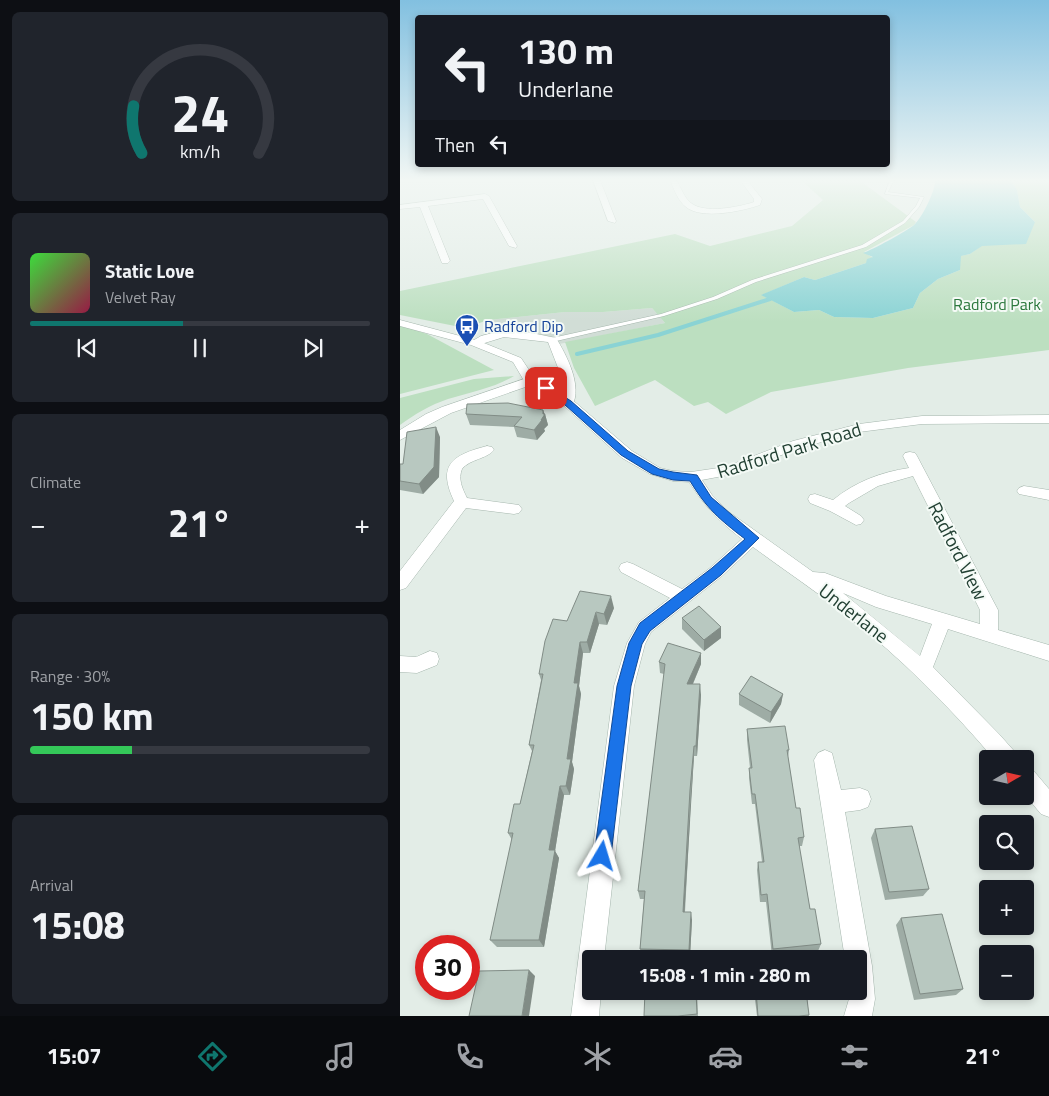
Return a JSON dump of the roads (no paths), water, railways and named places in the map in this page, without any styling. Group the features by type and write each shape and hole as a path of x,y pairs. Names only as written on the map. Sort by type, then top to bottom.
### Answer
{"street":[{"path":"432,227 445,262"},
{"path":"502,227 513,246"},
{"path":"400,323 475,343 517,360 524,368 530,381 509,390 433,414 412,426 400,436"},
{"path":"475,343 494,334 504,333 552,340 566,370 571,389 568,403"},
{"name":"Radford Park Road","path":"530,381 548,389 568,403 625,453 655,471 673,476 693,477 750,463 834,432 874,425 912,420 961,418 1049,419"},
{"path":"462,502 453,487 451,478 455,469 459,462 469,455 487,450"},
{"name":"Radford View","path":"910,456 988,610 990,634"},
{"path":"834,508 844,499 883,478 897,473 917,471"},
{"name":"Underlane","path":"693,477 707,499 724,516 869,622 973,718 1000,750"},
{"path":"1024,491 1049,495"},
{"path":"815,499 856,520"},
{"path":"462,502 514,509"},
{"path":"400,583 462,502"},
{"path":"592,950 624,686 636,643 645,627 716,572 753,538"},
{"path":"627,568 682,597"},
{"path":"809,578 825,579 882,602 1049,653"},
{"path":"920,668 927,661 942,621"},
{"path":"400,664 417,665 430,659"},
{"path":"825,760 857,950"},
{"path":"1034,788 1049,806"},
{"path":"832,802 860,799"},
{"path":"585,1016 587,1000"},
{"path":"858,1016 862,1000"}],"lane":[{"path":"552,340 662,315 715,298 771,275 864,246 895,227"}],"water":[{"path":"1033,227 1026,244 982,246 970,254 961,256 960,270 938,279 920,293 913,308 873,318 834,317 819,310 794,312 761,295 804,277 815,280 866,263 867,259 873,257 863,253 910,228"}],"waterway":[{"path":"577,354 658,335 770,299"}],"place":[{"name":"Radford Dip","path":"467,347"}],"park label":[{"name":"Radford Park","path":"997,304"}]}
